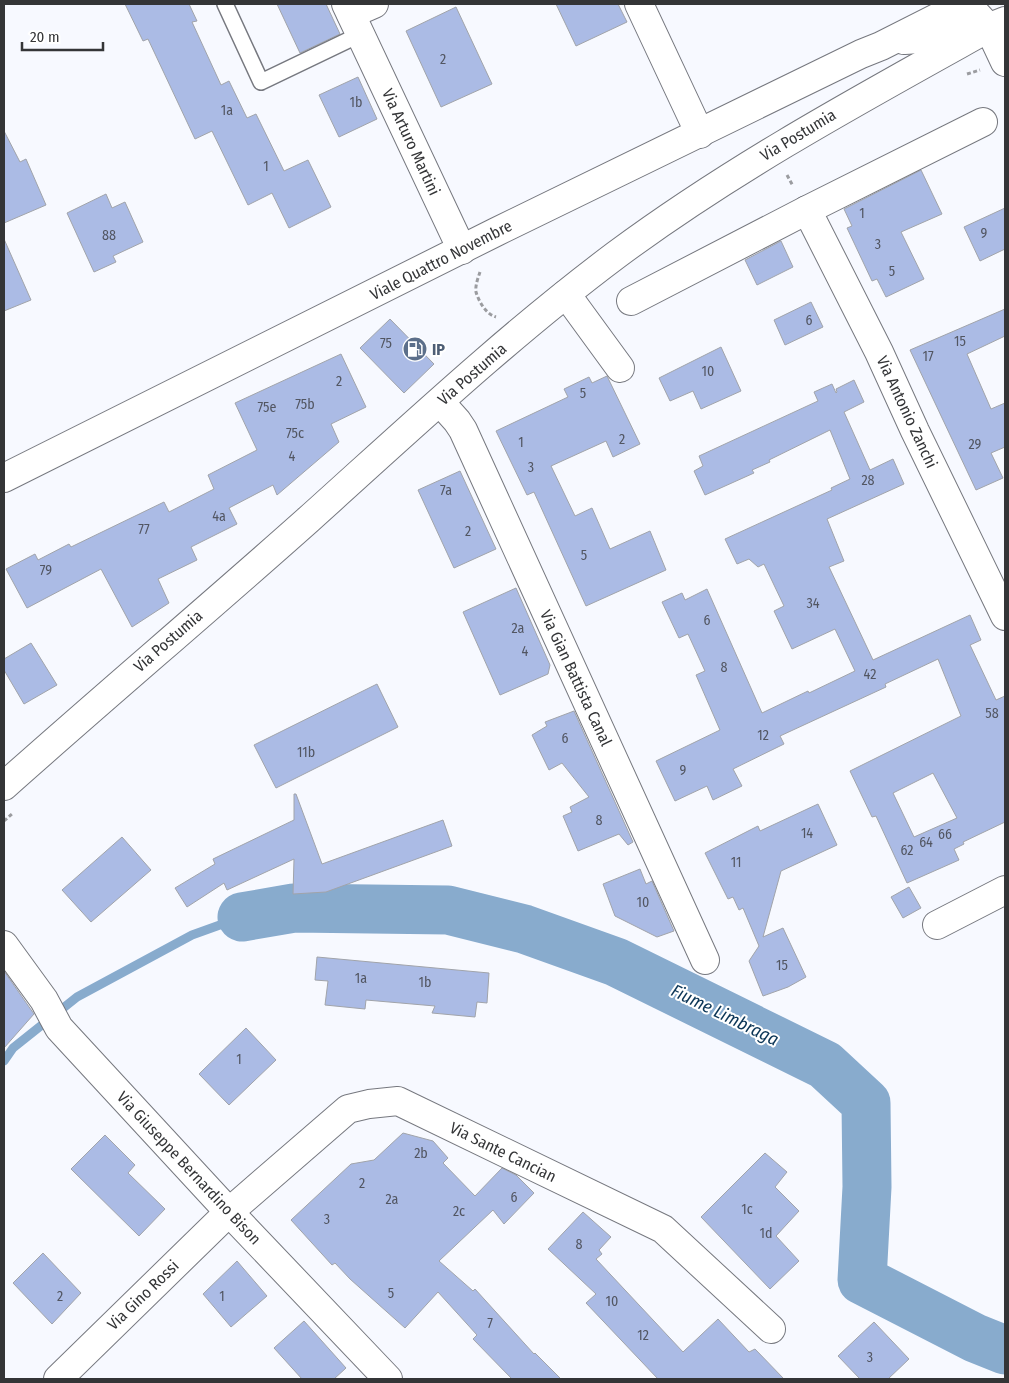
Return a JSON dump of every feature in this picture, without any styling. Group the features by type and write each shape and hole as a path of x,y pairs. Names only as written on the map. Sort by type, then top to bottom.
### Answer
{"street":[{"path":"639,4 700,134"},
{"path":"881,46 962,5 977,15 997,24"},
{"name":"Via Arturo Martini","path":"358,14 462,250"},
{"path":"881,46 902,40 965,35 997,24"},
{"path":"997,24 1005,62"},
{"name":"Via Postumia","path":"4,786 440,402 566,294 721,182 849,105 997,24"},
{"name":"Viale Quattro Novembre","path":"4,478 462,250 881,46"},
{"path":"631,301 806,210 982,122"},
{"name":"Via Antonio Zanchi","path":"806,210 879,352 915,431 1005,616"},
{"path":"566,294 620,368"},
{"name":"Via Gian Battista Canal","path":"440,402 463,430 705,960"},
{"path":"937,925 1005,890"},
{"name":"Via Giuseppe Bernardino Bison","path":"4,945 44,1000 59,1028 229,1212 388,1379"},
{"name":"Via Sante Cancian","path":"229,1212 348,1109 369,1104 398,1101 663,1229 771,1329"},
{"name":"Via Gino Rossi","path":"58,1379 229,1212"}],"lane":[{"name":"Via Arturo Martini","path":"225,4 261,82 358,14"}],"path":[{"path":"482,268 478,277 476,292 490,315 503,318"}],"building":[{"path":"125,4 189,4 197,21 192,22 221,85 229,81 247,118 256,114 284,171 308,160 331,207 289,228 272,193 248,205 212,131 195,139 148,39 143,41"},
{"path":"277,4 326,4 340,34 300,53"},
{"path":"556,4 618,4 627,22 576,46"},
{"path":"456,7 492,84 441,107 406,31"},
{"path":"358,77 377,119 339,137 319,95"},
{"path":"4,131 20,162 26,159 46,205 4,223"},
{"path":"921,170 942,214 901,232 924,279 886,297 877,279 872,281 847,228 852,226 844,209"},
{"path":"106,194 112,208 125,202 143,242 113,256 116,262 94,272 67,213"},
{"path":"1005,208 1005,249 980,261 964,227"},
{"path":"4,239 31,300 4,311"},
{"path":"781,241 793,267 757,285 745,260"},
{"path":"811,302 823,327 785,345 774,320"},
{"path":"1005,309 1005,336 967,354 991,409 1005,403 1005,447 991,453 1003,478 976,490 910,350"},
{"path":"390,319 434,364 404,393 360,348"},
{"path":"721,347 741,391 701,409 693,391 670,401 659,378"},
{"path":"341,354 366,407 331,424 339,442 277,495 273,485 229,508 237,524 191,547 197,560 158,579 169,603 132,627 101,569 27,608 6,569 35,554 38,560 69,544 71,547 164,502 169,512 214,489 208,475 257,450 235,403"},
{"path":"607,376 640,444 613,457 606,441 551,466 575,516 592,508 610,549 650,531 666,570 586,606 534,492 527,495 496,431 568,397 564,389 589,377 592,383"},
{"path":"854,380 864,402 844,412 870,470 893,459 904,484 827,519 844,561 829,567 873,660 970,615 981,640 970,645 996,700 1005,696 1005,822 963,842 964,844 954,849 959,860 907,883 876,816 872,817 850,771 961,716 938,659 885,684 886,687 780,736 784,744 733,769 742,786 713,800 707,786 675,801 656,761 720,730 696,675 705,671 688,634 679,638 662,602 682,593 685,600 707,589 762,713 855,671 835,629 792,649 774,611 784,606 764,564 758,567 749,559 737,564 725,539 832,490 831,488 850,479 830,430 769,460 770,462 752,470 754,473 705,495 694,471 703,466 699,456 818,401 814,392 832,384 836,393 836,389","holes":["933,773 957,818 914,837 893,793"]},
{"path":"460,471 496,549 454,568 418,490"},
{"path":"516,588 550,665 548,674 500,695 463,612"},
{"path":"31,643 57,685 24,704 4,670 4,659"},
{"path":"377,684 398,727 276,788 254,745"},
{"path":"574,711 633,842 628,845 619,834 578,851 563,816 572,812 570,807 589,797 562,763 549,770 532,735 547,726 545,722"},
{"path":"294,794 296,794 322,864 443,820 452,846 326,892 293,894 294,859 227,890 224,883 187,907 175,888 215,864 213,859 294,820"},
{"path":"818,804 837,845 781,871 763,937 783,928 806,977 788,987 763,996 749,961 759,946 743,908 739,910 733,897 728,899 705,853 758,826 760,831"},
{"path":"122,837 151,870 91,922 62,890"},
{"path":"640,869 646,884 652,881 674,931 657,937 615,916 603,884"},
{"path":"909,887 921,908 903,918 891,897"},
{"path":"317,957 489,973 487,1003 477,1002 475,1017 432,1013 435,1006 366,1000 365,1009 325,1005 328,981 315,980"},
{"path":"4,971 34,1014 4,1048"},
{"path":"246,1028 276,1060 229,1105 199,1074"},
{"path":"403,1133 433,1141 448,1158 443,1163 475,1196 502,1168 516,1175 534,1193 504,1224 493,1210 439,1261 473,1291 475,1289 534,1354 561,1379 512,1379 473,1339 477,1335 438,1292 405,1328 350,1279 335,1263 332,1265 291,1220 351,1164 374,1160"},
{"path":"105,1135 135,1165 128,1173 165,1209 139,1236 71,1169"},
{"path":"765,1153 787,1172 775,1187 799,1211 776,1236 799,1261 770,1289 701,1217"},
{"path":"583,1212 611,1237 599,1250 602,1254 596,1259 683,1352 718,1319 749,1352 755,1349 784,1379 658,1379 586,1303 596,1294 548,1249"},
{"path":"43,1253 81,1293 52,1324 13,1283"},
{"path":"237,1261 267,1296 231,1327 203,1294"},
{"path":"304,1321 346,1368 334,1379 302,1379 274,1348"},
{"path":"874,1322 909,1359 888,1379 860,1379 838,1356"}],"waterway":[{"name":"Fiume Limbraga","path":"242,917 294,908 448,910 524,929 616,962 825,1065 866,1103 867,1187 862,1280 975,1338 1005,1350"},
{"path":"4,1061 13,1048 77,997 192,935 242,917"}],"place":[{"name":"IP","path":"415,349"}]}
